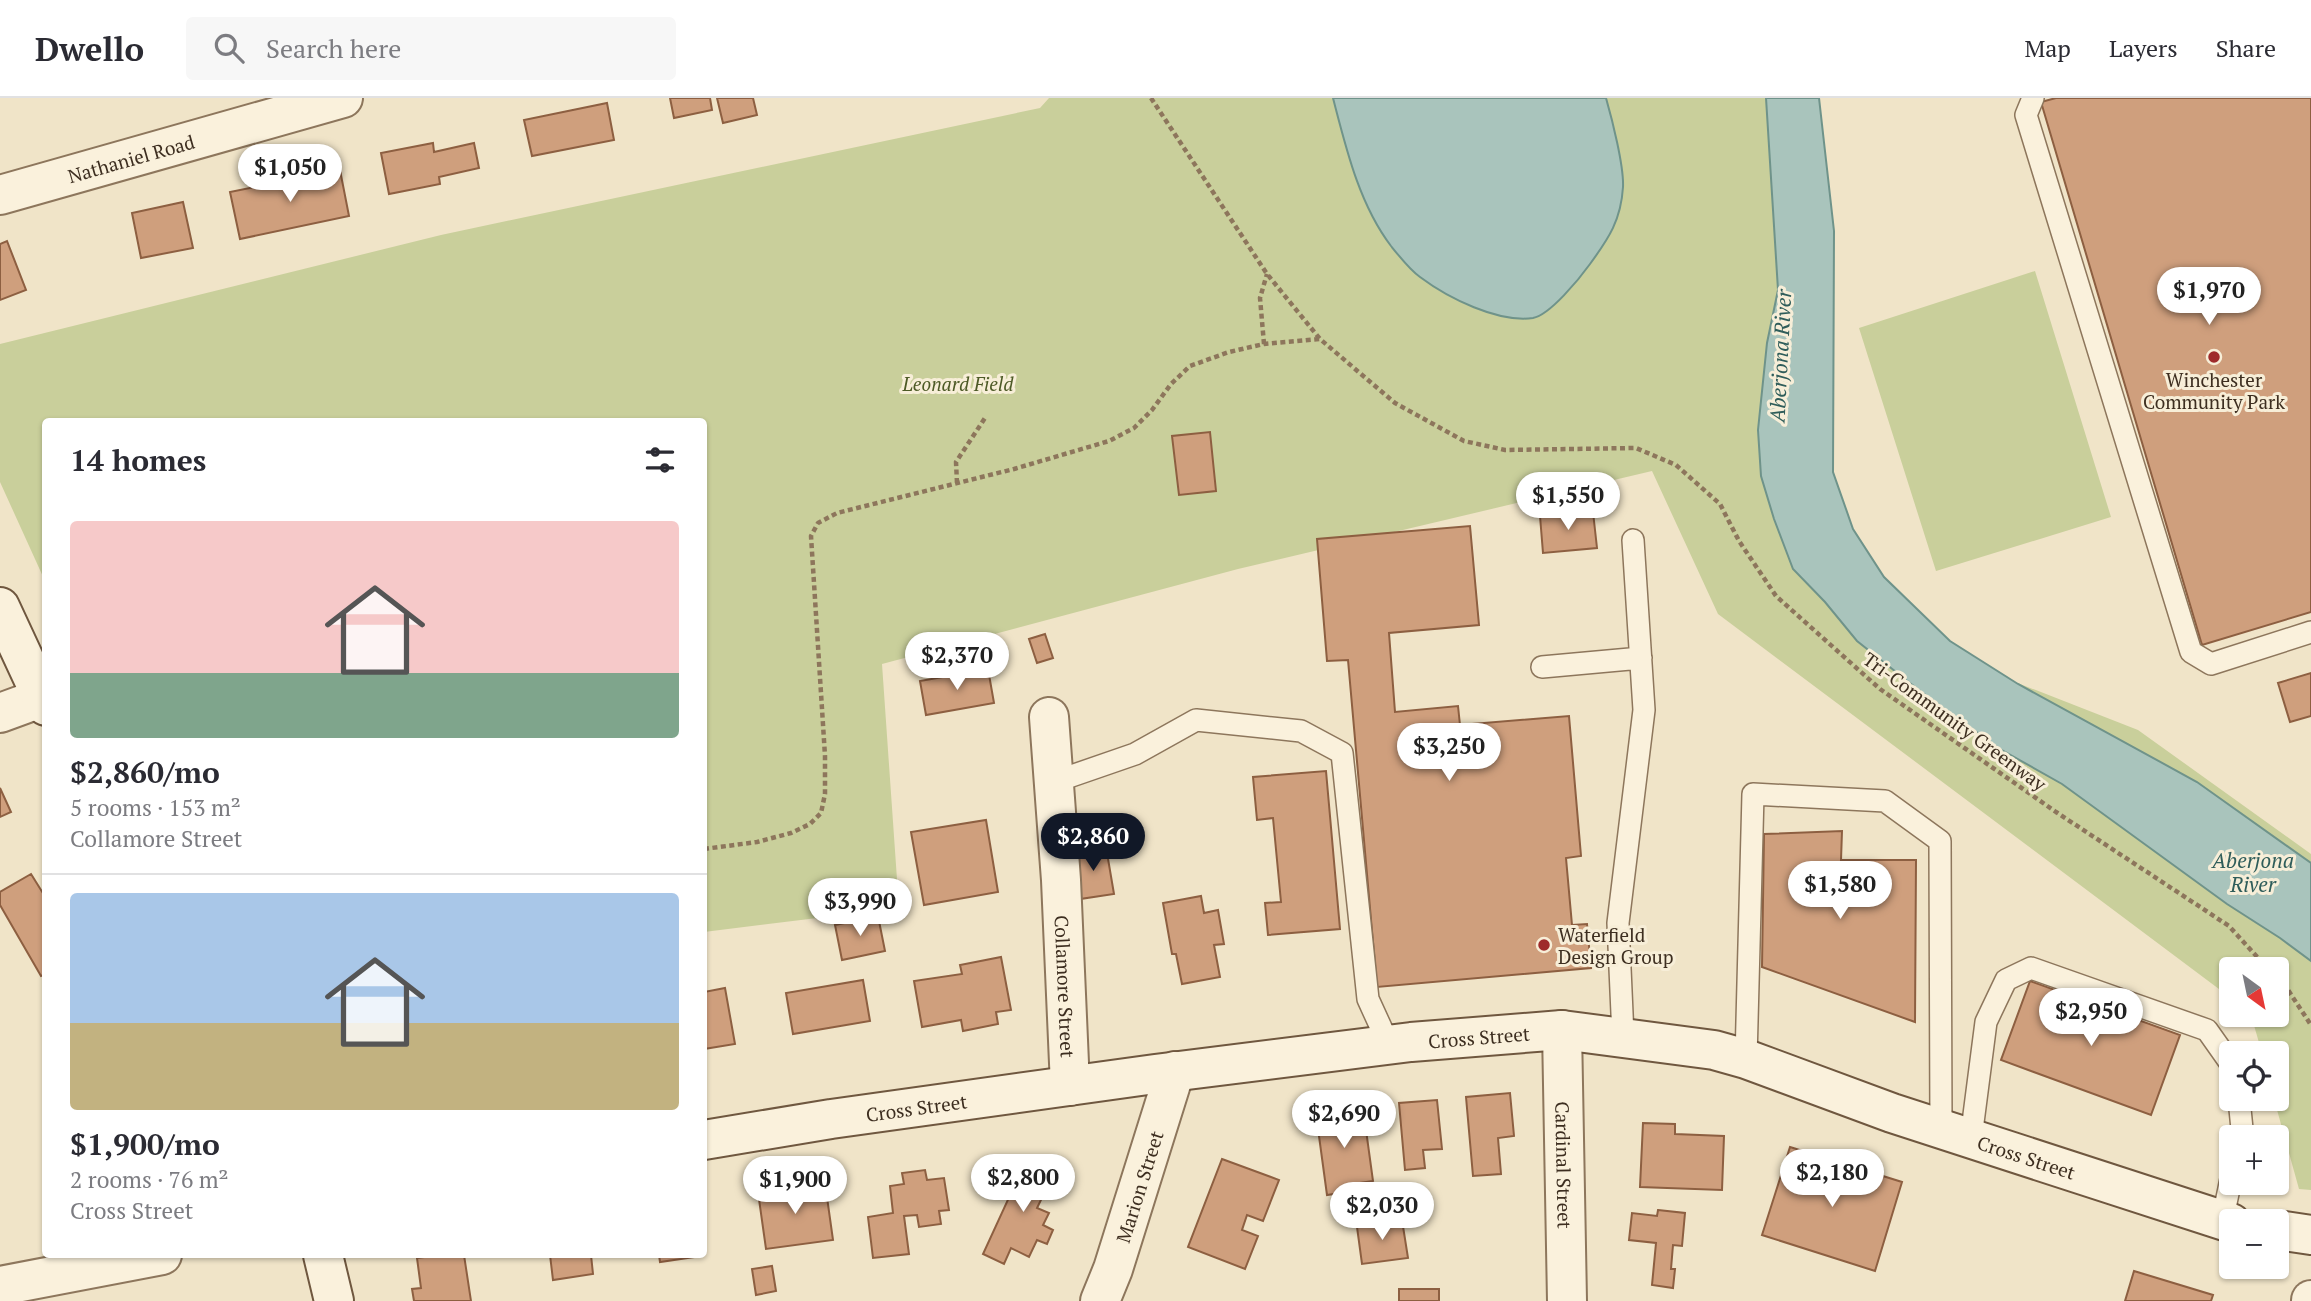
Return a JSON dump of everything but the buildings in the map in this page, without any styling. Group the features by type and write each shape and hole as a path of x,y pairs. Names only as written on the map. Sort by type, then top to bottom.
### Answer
{"street":[{"name":"Nathaniel Road","path":"0,195 343,98"},
{"path":"0,607 42,700"},
{"path":"0,713 42,702"},
{"name":"Collamore Street","path":"1049,717 1061,880 1070,1086"},
{"name":"Cross Street","path":"707,1140 831,1119 1175,1071 1389,1045 1562,1030 1714,1050 1746,1059 1956,1134 2219,1220"},
{"name":"Cardinal Street","path":"1562,1030 1567,1301"},
{"name":"Marion Street","path":"1100,1301 1113,1269 1175,1071"},
{"path":"2289,1232 2311,1235"},
{"path":"0,1286 146,1258"},
{"path":"324,1258 334,1301"}],"lane":[{"path":"2034,98 2026,115 2191,652 2211,664 2311,632"},
{"path":"1623,1036 1618,923 1644,710 1633,540"},
{"path":"1542,667 1641,658"},
{"path":"1054,782 1135,754 1196,720 1301,731 1342,753 1368,999 1389,1045"},
{"path":"1746,1059 1753,794 1885,801 1940,841 1956,1134"},
{"path":"1956,1134 1986,1022 2006,981 2031,968 2207,1030 2219,1047"}],"path":[{"name":"Tri-Community Greenway","path":"1151,98 1268,274 1320,339 1395,403 1464,441 1505,450 1636,448 1676,465 1720,505 1739,541 1776,596 1880,689 2056,812 2228,926 2257,957"},
{"path":"1264,344 1260,298 1268,274"},
{"path":"707,849 757,842 791,833 810,824 821,813 825,794 825,756 811,536 818,523 837,513 1109,441 1134,428 1190,366 1229,352 1264,344 1320,339"},
{"path":"957,483 956,462 985,418"},
{"path":"2289,992 2311,1025"}],"green space":[{"name":"Leonard Field","path":"1049,98 1790,98 1793,506 1946,655 2138,730 2311,854 2311,1190 2299,1189 2289,1153 2289,1125 2281,1125 2277,1111 2289,1111 2289,1041 2259,1041 2254,1027 2289,1027 2289,957 2219,957 2219,989 1718,614 1652,471 1238,569 882,664 899,908 707,932 707,418 42,418 42,574 0,482 0,344 441,235 1040,108"},
{"path":"2035,271 2111,517 1936,571 1859,328"}],"water":[{"path":"1333,98 1606,98 1623,178 1620,209 1613,228 1579,278 1556,303 1540,315 1519,319 1505,317 1459,301 1416,274 1380,230 1355,175"},
{"name":"Aberjona River","path":"1766,98 1819,98 1834,231 1833,472 1853,529 1884,577 1950,641 2018,684 2197,782 2311,863 2311,961 2227,904 2062,784 2000,749 1920,691 1857,641 1793,569 1761,476 1758,430 1767,343 1778,290"}],"place":[{"name":"Winchester Community Park","path":"2214,357"},
{"name":"Waterfield Design Group","path":"1544,945"}]}
